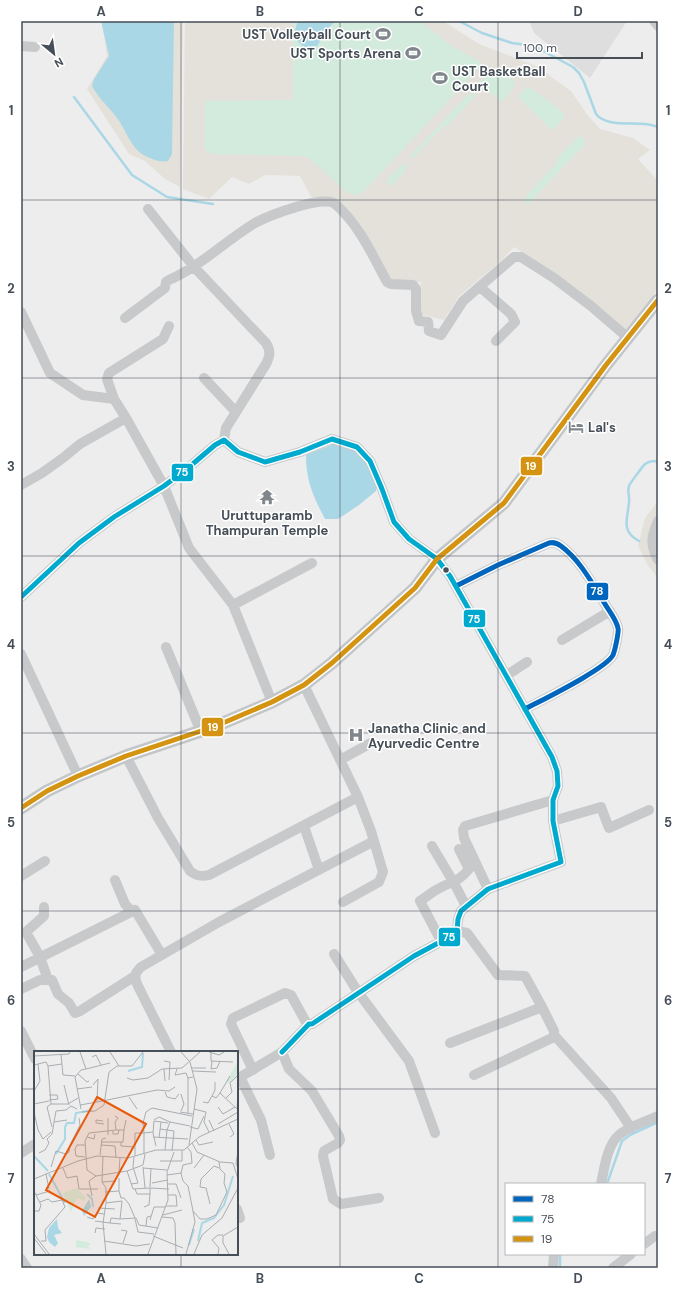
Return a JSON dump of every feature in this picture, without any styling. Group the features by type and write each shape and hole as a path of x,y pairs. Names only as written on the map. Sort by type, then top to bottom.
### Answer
{"main road":[{"path":"21,808 46,791 78,776 126,756 201,732 272,702 304,685 332,663 415,588 437,560 504,503 627,337 658,300"}],"street":[{"path":"654,21 658,26"},
{"path":"21,46 35,48"},
{"path":"125,318 164,288 166,282 194,267 254,224 283,212 321,201 329,201 334,203 351,222 365,242 387,282 392,284 413,285 416,289 416,311 419,320 428,322 429,331 441,335 463,301 514,257 521,257 554,278 627,337"},
{"path":"148,209 194,267 269,348 270,354 266,364 226,428 224,440"},
{"path":"480,287 514,318 515,322 512,326 496,341"},
{"path":"21,312 24,326 50,372 83,395 114,399"},
{"path":"169,326 163,339 109,373 107,379 114,399 164,486 189,548 233,605 272,702"},
{"path":"204,378 236,412"},
{"path":"21,485 58,462 80,444 126,418"},
{"path":"224,440 238,452 265,462 300,452 332,439 357,447 370,461 394,522 409,539 437,560 456,586 552,757 557,771 558,786 553,800 554,821 561,862 488,889 461,911 455,934 414,956 312,1024 309,1024 282,1052 239,1078 260,1120 270,1155"},
{"path":"21,597 79,543 114,517 164,486 215,445 224,440"},
{"path":"658,521 652,537 653,547 658,560"},
{"path":"456,586 498,565 549,542 553,542 560,545 586,572 610,611 618,630 612,656 588,674 525,709"},
{"path":"233,605 312,563"},
{"path":"562,640 610,611"},
{"path":"166,647 201,732"},
{"path":"21,654 78,776"},
{"path":"507,675 527,662"},
{"path":"304,685 358,797 374,841 383,872 379,882 343,902"},
{"path":"340,760 371,743"},
{"path":"126,756 158,818 190,871 203,877 358,797"},
{"path":"488,889 464,838 463,830 465,826 553,800"},
{"path":"554,821 601,807 609,828 649,810"},
{"path":"304,826 319,870"},
{"path":"21,990 40,980 52,980 58,994 69,1003 75,1013 134,976 141,967 219,922 374,841"},
{"path":"432,846 466,906"},
{"path":"441,941 420,901 438,889 454,883 469,870 459,849"},
{"path":"21,876 45,861"},
{"path":"115,880 125,904 132,912"},
{"path":"44,907 44,916 26,932 40,957 48,980"},
{"path":"21,967 135,910 162,955"},
{"path":"457,931 467,933 498,975 525,976 542,1006 554,1031 554,1035 611,1098 631,1128"},
{"path":"334,954 358,992 409,1061 435,1133"},
{"path":"134,976 170,1051"},
{"path":"253,1070 231,1024 231,1021 234,1018 285,993 291,995 306,1024 309,1024"},
{"path":"450,1043 542,1006"},
{"path":"21,1031 34,1057"},
{"path":"474,1075 548,1041 554,1035"},
{"path":"282,1052 289,1069 312,1091 339,1136 340,1140 338,1143 324,1151 323,1156 333,1199 341,1204 379,1198"},
{"path":"600,1183 606,1157 618,1135 658,1116"},
{"path":"21,1153 34,1145"},
{"path":"645,1243 657,1236"},
{"path":"553,1268 554,1255"},
{"path":"613,1268 630,1255"},
{"path":"21,1259 27,1268"}],"shaded area":[{"path":"102,21 183,21 180,187 165,179 145,161 129,154 87,89 107,56"},
{"path":"185,21 443,21 479,44 536,66 571,91 586,113 600,129 633,138 650,150 638,159 658,181 658,287 651,300 627,331 573,286 514,247 501,261 459,296 444,320 419,314 421,282 391,281 332,198 311,197 300,176 265,175 249,184 232,177 209,199 183,189"},
{"path":"533,21 627,21 590,78 534,33 530,23"},
{"path":"658,501 658,578 649,567 638,546 645,518"}],"green space":[{"path":"293,21 298,21 295,29 324,36 335,21 419,21 453,47 480,62 480,67 363,192 358,195 348,193 309,158 304,156 209,153 205,146 205,101 293,100"},
{"path":"496,71 513,80 515,83 514,87 502,102 489,92 479,92 476,89 476,86 490,72"},
{"path":"529,87 564,114 564,118 554,129 551,129 518,97 526,88"},
{"path":"472,93 475,96 448,125 444,126 412,159 410,156 469,94"},
{"path":"580,135 585,141 585,144 529,203 525,203 527,200 525,197 556,164 558,157"},
{"path":"403,164 406,165 406,170 391,186 387,183 387,180"}],"water":[{"path":"101,21 174,21 172,154 168,161 155,160 138,151 130,141 117,118 97,95 92,86 94,79 109,56"},
{"path":"298,21 335,21 327,30 317,46 305,48 298,42 295,36 295,29"},
{"path":"334,444 356,451 371,467 377,483 376,491 359,505 338,519 325,519 311,488 307,473 306,455"}],"waterway":[{"path":"459,21 482,33 512,43 534,46 573,67 579,73 584,82 596,114 600,118 612,122 647,124 658,127"},
{"path":"74,97 132,175 167,197 213,204"},
{"path":"639,541 629,533 626,524 629,500 628,488 645,464 652,461 658,462"},
{"path":"607,1183 622,1141 630,1135 658,1122"},
{"path":"560,1255 560,1268"}],"transit line":[{"name":"19","path":"21,808 47,791 78,776 126,756 216,726 272,702 304,685 332,663 415,588 437,559 504,503 606,365 658,300"},
{"name":"75","path":"21,597 79,543 114,517 164,486 215,445 224,440 238,452 265,462 300,452 332,439 357,447 370,461 394,522 409,539 437,559 450,576 552,757 557,771 558,786 553,800 553,821 561,862 488,889 461,911 455,934 414,956 312,1024 309,1024 282,1052"},
{"name":"78","path":"456,586 498,565 549,543 555,543 560,545 568,552 580,565 614,618 618,628 616,645 613,655 608,661 587,676 525,709"}],"place":[{"name":"UST Volleyball Court","path":"383,34"},
{"name":"UST Sports Arena","path":"413,53"},
{"name":"UST BasketBall Court","path":"440,78"},
{"name":"Lal's","path":"576,427"},
{"name":"Uruttuparamb Thampuran Temple","path":"267,497"},
{"name":"Janatha Clinic and Ayurvedic Centre","path":"356,735"}]}
